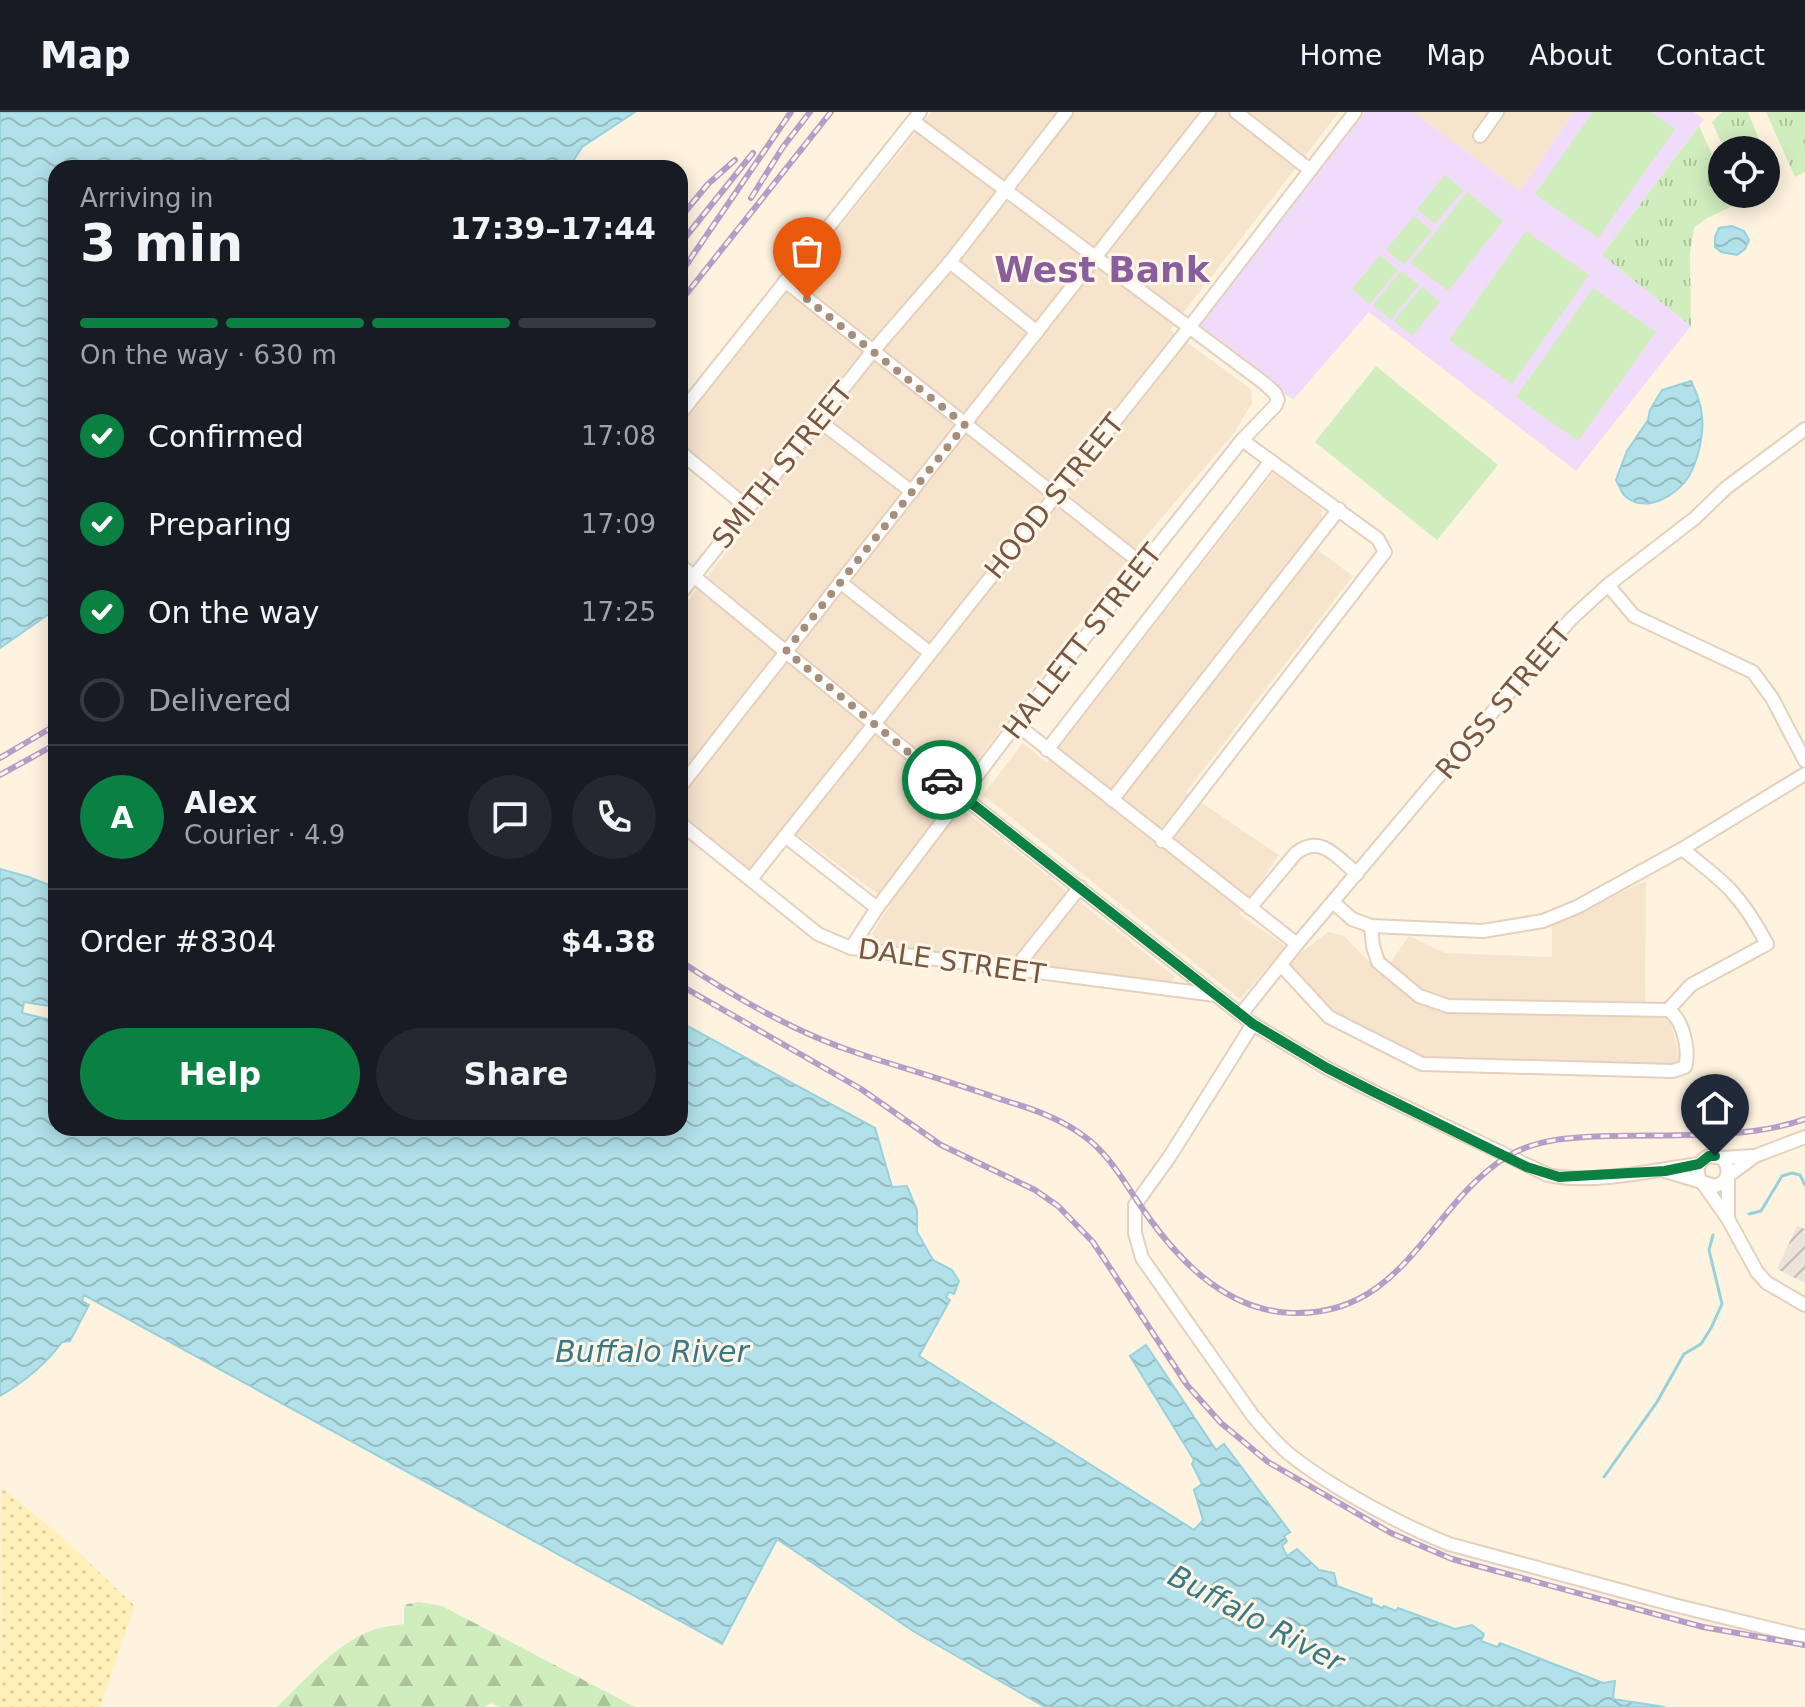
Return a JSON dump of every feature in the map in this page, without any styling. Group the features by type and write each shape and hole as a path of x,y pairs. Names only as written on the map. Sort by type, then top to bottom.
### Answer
{"street":[{"name":"SMITH STREET","path":"688,584 872,352 950,262 1066,112"},
{"path":"688,777 1209,112"},
{"path":"1236,112 1310,170"},
{"name":"HOOD STREET","path":"751,879 1188,329 1355,112"},
{"path":"1480,136 1497,112"},
{"path":"688,404 917,116 1004,189 1188,329"},
{"path":"950,262 1037,332"},
{"path":"785,281 1142,564"},
{"name":"HALLETT STREET","path":"851,948 877,908 1016,724 1242,440 1277,402 1275,393 1261,381 1188,329"},
{"path":"818,420 912,492"},
{"name":"ROSS STREET","path":"1242,1013 1571,619 1608,585 1695,518 1726,488 1805,429"},
{"path":"1162,841 1384,554 1381,541 1242,440"},
{"path":"688,459 748,508"},
{"path":"1047,750 1271,461"},
{"path":"1112,800 1339,509"},
{"path":"688,571 962,796 1253,1024 1327,1068 1548,1175 1571,1179 1665,1171 1699,1164 1709,1156 1755,1156"},
{"path":"840,582 929,652"},
{"path":"1608,585 1634,616 1712,651 1758,677 1805,761"},
{"path":"1016,724 1297,944"},
{"path":"1333,902 1352,919 1371,926 1483,931 1543,921 1577,907 1682,849 1805,774"},
{"name":"DALE STREET","path":"688,829 818,934 851,948 1218,995"},
{"path":"785,836 877,908"},
{"path":"1250,908 1305,846 1314,844 1322,847 1357,874"},
{"path":"1668,1010 1691,985 1767,944 1755,919 1728,885 1682,849"},
{"path":"1014,970 1080,887"},
{"path":"1281,965 1323,1012 1338,1023 1428,1066 1678,1070 1685,1067 1687,1055 1677,1017 1668,1010 1448,1006 1432,1002 1419,996 1378,962 1371,926"},
{"path":"1253,1024 1170,1156 1135,1205 1135,1233 1142,1258 1253,1416 1288,1453 1337,1486 1427,1536 1805,1637"},
{"path":"1665,1171 1715,1186 1755,1156 1805,1137"},
{"path":"1722,1158 1728,1169 1728,1219"},
{"path":"1699,1164 1699,1178 1728,1219 1757,1272 1767,1283 1805,1305"}],"shaded area":[{"path":"932,112 1339,112 1170,330 1251,389 1252,403 1234,433 1136,548 949,798 1175,977 1168,986 878,946 872,933 891,904 787,827 748,873 688,824 688,601 761,508 688,449 688,416"},
{"path":"1365,112 1413,112 1520,191 1574,112 1694,112 1704,119 1602,255 1691,326 1576,471 1369,312 1293,400 1197,329"},
{"path":"1413,112 1574,112 1520,191"},
{"path":"1273,473 1321,508 1322,519 1305,541 1353,576 1186,792 1279,855 1239,914 1298,955 1328,932 1344,936 1382,975 1409,936 1445,953 1552,957 1552,925 1646,881 1645,1015 1670,1019 1680,1060 1673,1065 1420,1058 1354,1024 1321,1001 1290,966 1277,957 1240,999 983,795 1023,743 1047,763"},
{"path":"1797,1226 1805,1229 1805,1283 1777,1269"}],"green space":[{"path":"1593,112 1651,112 1675,129 1598,238 1535,194"},
{"path":"1722,112 1748,112 1757,136 1718,136 1712,122"},
{"path":"1766,112 1805,112 1805,172 1795,177 1780,143 1780,136 1777,136"},
{"path":"1699,126 1708,146 1708,208 1729,208 1694,228 1690,253 1691,326 1602,255"},
{"path":"1445,175 1463,190 1435,224 1417,209"},
{"path":"1467,192 1503,221 1448,291 1411,263"},
{"path":"1414,216 1432,231 1404,265 1386,250"},
{"path":"1526,231 1589,275 1512,384 1449,340"},
{"path":"1380,255 1398,270 1370,304 1352,289"},
{"path":"1401,271 1419,285 1391,320 1373,305"},
{"path":"1422,287 1440,302 1412,336 1394,321"},
{"path":"1593,288 1656,332 1578,441 1516,397"},
{"path":"1376,366 1498,465 1437,540 1315,442"},
{"path":"419,1602 442,1606 635,1707 499,1707 491,1703 484,1707 277,1707 343,1646 372,1630 404,1624 404,1607"}],"sand":[{"path":"1,1487 63,1538 135,1606 100,1707 0,1707"}],"water":[{"path":"0,112 635,112 582,147 574,160 48,160 48,615 0,648"},
{"path":"1732,226 1744,231 1749,240 1745,249 1737,255 1721,252 1715,247 1719,228"},
{"path":"1691,381 1699,402 1702,423 1700,447 1692,470 1684,483 1669,496 1651,503 1633,501 1624,494 1616,480 1627,451 1648,420 1650,410 1662,390"},
{"name":"Buffalo River","path":"0,869 48,885 48,1006 24,1002 22,1013 48,1019 48,1136 688,1136 688,1026 875,1128 892,1187 907,1186 917,1210 917,1232 933,1260 952,1270 959,1281 954,1294 949,1292 946,1297 950,1300 919,1356 1194,1530 1203,1520 1194,1490 1202,1484 1192,1464 1194,1460 1130,1356 1146,1345 1216,1450 1224,1444 1290,1532 1284,1536 1287,1541 1282,1546 1287,1556 1297,1549 1319,1570 1334,1573 1337,1586 1372,1599 1371,1603 1382,1608 1396,1611 1398,1608 1455,1629 1472,1625 1484,1634 1481,1641 1497,1647 1500,1643 1603,1683 1615,1681 1613,1699 1665,1707 1045,1707 913,1631 777,1539 722,1644 84,1295 82,1301 89,1305 70,1341 62,1342 34,1372 0,1396"}],"waterway":[{"path":"1749,1214 1761,1211 1782,1176 1792,1173 1800,1175 1805,1185"},
{"path":"1604,1477 1657,1402 1684,1354 1701,1344 1722,1304 1709,1250 1713,1235"}],"railway":[{"path":"688,262 791,112"},
{"path":"751,198 783,147 810,112"},
{"path":"688,292 831,112"},
{"path":"688,234 753,153"},
{"path":"688,208 708,184 735,160"},
{"path":"0,758 48,730"},
{"path":"0,775 48,748"},
{"path":"688,966 745,1001 813,1036 1030,1109 1071,1128 1090,1140 1105,1155 1150,1220 1201,1276 1222,1291 1267,1310 1293,1313 1331,1309 1363,1296 1390,1277 1413,1254 1481,1177 1508,1156 1532,1145 1584,1137 1734,1133 1782,1126 1805,1119"},
{"path":"688,990 861,1089 941,1145 1035,1190 1058,1206 1093,1242 1187,1385 1221,1423 1268,1462 1391,1533 1452,1559 1703,1627 1805,1645"}],"way so far":[{"path":"807,299 965,425 786,651 942,780"}],"district":[{"name":"West Bank","path":"1102,269"}],"route":[{"path":"942,780 1253,1024 1327,1068 1527,1167 1571,1179 1665,1171 1699,1164 1703,1159 1715,1156"}]}
